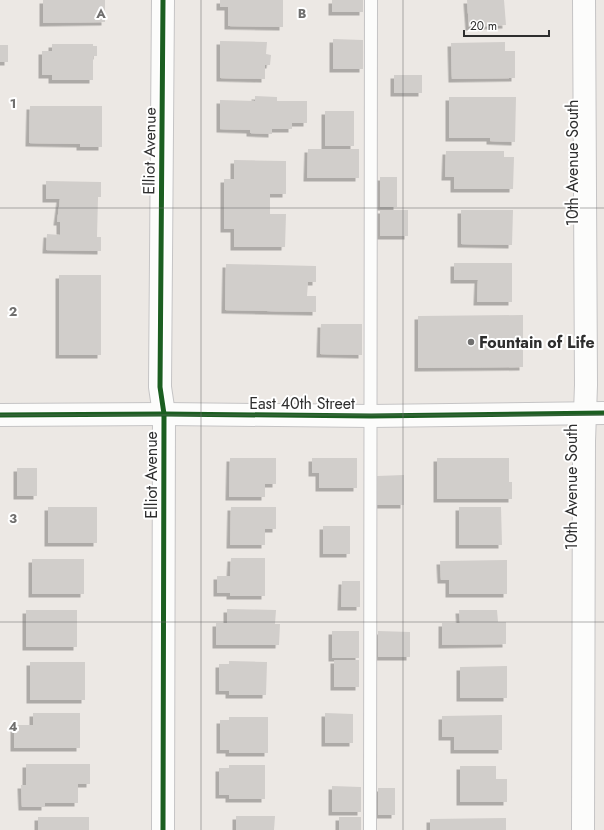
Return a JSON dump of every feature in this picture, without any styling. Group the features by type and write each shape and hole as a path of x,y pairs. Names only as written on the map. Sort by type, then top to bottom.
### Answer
{"street":[{"name":"Elliot Avenue","path":"163,0 160,387 164,414 163,830"},
{"name":"10th Avenue South","path":"583,830 594,413 586,385 584,0"},
{"name":"East 40th Street","path":"0,415 164,414 370,416 594,413"}],"lane":[{"path":"370,830 371,0"}],"building":[{"path":"43,0 105,0 105,22 43,23"},
{"path":"220,0 283,0 283,27 228,26 228,7 220,7"},
{"path":"332,0 363,0 363,12 332,12"},
{"path":"467,0 504,0 506,25 469,27"},
{"path":"333,39 363,40 363,69 333,69"},
{"path":"220,41 267,42 266,54 271,55 270,65 265,65 265,79 220,78"},
{"path":"505,42 505,51 515,51 515,78 452,79 451,43"},
{"path":"52,44 93,44 93,46 97,46 97,56 93,56 93,80 52,80 52,75 42,75 42,51 52,51"},
{"path":"0,45 8,45 8,62 0,62"},
{"path":"394,75 422,75 422,93 394,93"},
{"path":"255,96 277,97 277,101 307,101 307,123 292,123 292,129 272,129 272,134 250,133 250,130 220,129 220,100 255,101"},
{"path":"449,97 516,97 515,142 490,141 490,138 449,138"},
{"path":"30,106 102,106 102,147 80,147 80,144 29,143"},
{"path":"325,111 354,111 354,146 325,146"},
{"path":"308,149 359,149 359,178 307,178"},
{"path":"446,151 504,151 504,157 514,157 513,189 454,189 454,177 445,177"},
{"path":"234,160 286,161 286,194 270,194 270,214 286,214 285,247 234,247 234,229 224,229 224,179 234,179"},
{"path":"380,177 397,177 397,207 380,207"},
{"path":"46,181 101,182 101,197 98,197 97,237 101,237 101,251 46,250 47,234 60,235 60,222 57,222 60,199 46,199"},
{"path":"380,210 408,210 408,236 380,236"},
{"path":"461,210 513,210 512,245 461,244"},
{"path":"454,263 512,263 512,302 477,302 478,280 454,280"},
{"path":"226,264 316,266 316,282 308,282 307,296 316,296 316,312 225,310"},
{"path":"59,275 101,275 101,355 59,355"},
{"name":"Fountain of Life","path":"523,315 523,367 418,368 418,316"},
{"path":"321,324 362,324 362,355 320,354"},
{"path":"230,458 276,458 276,484 265,484 265,497 229,497"},
{"path":"312,458 357,458 357,488 319,488 319,473 312,473"},
{"path":"437,458 509,458 509,482 512,482 512,499 437,499"},
{"path":"17,468 37,468 37,496 17,496"},
{"path":"404,475 404,505 377,505 377,476"},
{"path":"48,507 97,507 97,543 48,543"},
{"path":"231,507 276,507 276,529 265,529 265,545 230,545"},
{"path":"459,507 501,507 502,545 459,545"},
{"path":"323,526 350,526 350,554 323,554"},
{"path":"231,558 265,558 265,596 230,596 230,593 217,593 217,576 230,576"},
{"path":"32,559 84,559 84,594 32,594"},
{"path":"507,560 507,594 449,594 449,580 441,580 440,561"},
{"path":"342,581 360,581 360,607 341,607"},
{"path":"227,609 276,610 275,624 280,624 279,645 216,645 216,623 227,623"},
{"path":"26,610 77,610 77,647 26,647"},
{"path":"459,610 497,610 498,622 506,622 506,644 442,645 442,623 460,623"},
{"path":"332,631 359,631 359,658 332,658"},
{"path":"378,631 410,632 410,657 378,657"},
{"path":"334,660 359,660 359,687 334,687"},
{"path":"229,661 267,662 266,695 229,695 229,691 219,691 219,664 229,664"},
{"path":"30,662 85,662 85,700 30,700"},
{"path":"507,666 507,698 460,698 460,667"},
{"path":"33,713 80,713 80,748 14,748 14,725 33,725"},
{"path":"325,713 353,714 353,743 325,743"},
{"path":"502,715 502,750 454,750 454,737 442,737 442,716"},
{"path":"229,717 268,717 268,753 229,753 229,750 220,750 220,720 229,720"},
{"path":"26,764 90,764 90,784 78,784 78,803 45,803 45,807 22,807 21,785 26,785"},
{"path":"229,765 265,765 265,799 229,799 229,795 219,795 219,768 229,768"},
{"path":"460,766 496,766 496,779 507,779 507,802 460,802"},
{"path":"332,786 361,787 361,812 332,812"},
{"path":"378,788 395,788 395,815 378,815"},
{"path":"236,816 275,816 274,830 236,830"},
{"path":"38,817 89,817 89,830 38,830"},
{"path":"339,817 361,817 361,830 339,830"},
{"path":"506,818 506,830 430,830 430,819"}],"cycle path":[{"path":"163,0 160,387 164,414 163,830"},
{"path":"0,415 164,414 371,416 604,413"}],"place":[{"name":"Fountain of Life","path":"471,342"}]}
